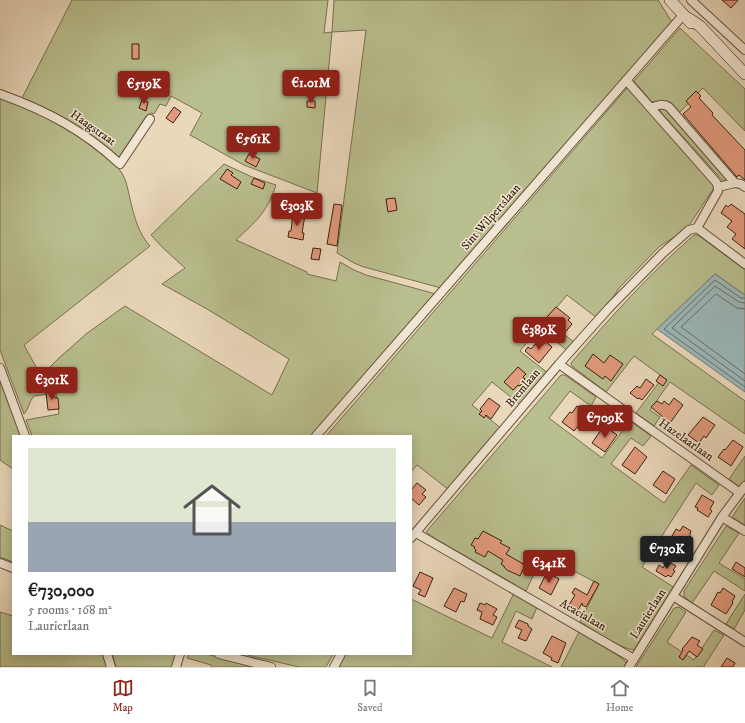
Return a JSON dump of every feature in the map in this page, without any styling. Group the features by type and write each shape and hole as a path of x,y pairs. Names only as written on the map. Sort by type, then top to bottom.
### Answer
{"main road":[{"path":"675,2 686,16 700,26 745,74"}],"street":[{"path":"692,0 745,50"},
{"name":"Sint Wilpertslaan","path":"317,435 626,80 686,16"},
{"path":"626,80 718,186 718,191 697,228 745,264"},
{"name":"Haagstraat","path":"0,94 30,105 67,124 102,147 120,164 150,119"},
{"path":"651,108 665,104 670,107 736,183"},
{"path":"718,186 736,183 745,187"},
{"name":"Bremlaan","path":"413,535 559,364 609,308 663,253 689,230 697,228"},
{"name":"Hazelaarlaan","path":"559,364 740,493"},
{"path":"0,368 25,435"},
{"name":"Laurierlaan","path":"629,667 722,516 745,486"},
{"path":"722,516 745,531"},
{"name":"Acacialaan","path":"413,535 634,659"},
{"path":"0,563 12,568"},
{"path":"673,596 745,642"},
{"path":"107,655 112,667"},
{"path":"176,667 180,655"},
{"path":"224,655 271,667"},
{"path":"334,667 340,655"}],"green space":[{"path":"72,0 328,0 324,33 332,32 317,193 244,165 190,135 202,113 171,96 166,106 160,104 154,114 151,113 147,115 119,157 96,139 73,124 22,98"},
{"path":"334,0 658,0 672,22 441,288 364,267 337,253 366,30 332,32"},
{"path":"680,28 745,89 745,131 703,88 679,113 667,103 652,102 634,81"},
{"path":"628,87 716,185 684,231 660,246 619,288 605,310 597,318 567,295 546,320 575,343 568,351 539,328 520,351 549,374 522,406 492,382 472,405 502,429 449,490 417,465 412,471 412,435 327,435"},
{"path":"0,98 41,114 74,132 114,161 126,182 140,232 150,246 24,345 41,376 86,334 125,306 272,395 289,359 207,309 162,284 185,268 151,235 224,164 252,177 276,185 273,195 265,210 236,240 307,272 307,274 336,281 340,262 366,275 436,294 314,435 32,435 26,420 59,414 56,393 34,396 24,414 0,350"},
{"path":"667,108 730,180 723,181 659,110"},
{"path":"694,235 698,235 745,270 745,295 715,274 652,334 745,401 745,434 670,382 650,410 660,417 654,426 636,413 663,377 634,356 606,392 572,366 571,363 615,313 677,250"},
{"path":"561,375 565,375 596,397 591,406 570,391 549,418 602,458 630,421 651,436 643,446 631,438 611,464 664,503 691,465 719,485 712,495 696,483 642,567 675,588 636,649 631,649 616,644 580,622 599,584 543,555 526,591 426,532"},
{"path":"0,377 22,435 12,435 12,468 0,460"},
{"path":"745,456 745,480 740,487 729,479"},
{"path":"745,498 745,525 732,517"},
{"path":"0,525 12,531 12,562 0,557"},
{"path":"726,526 739,533 719,563 745,579 745,591 714,571 692,603 684,597 684,591"},
{"path":"514,593 537,607 532,619 516,611 502,642 552,667 338,667 344,655 412,655 412,599 492,638"},
{"path":"745,594 745,610 734,629 726,624"},
{"path":"679,607 686,612 667,642 694,660 714,630 724,635 704,666 705,667 636,667 674,608"},
{"path":"0,612 12,616 12,655 102,655 107,667 0,667"},
{"path":"579,632 622,658 627,664 625,667 561,667"},
{"path":"112,655 178,655 174,667 116,667"},
{"path":"188,655 210,655 250,665 249,667 212,667 211,665 187,658"},
{"path":"247,655 332,655 326,667 299,667"}],"water":[{"path":"715,274 745,295 745,392 657,329"}],"building":[{"path":"722,0 738,0 731,8"},
{"path":"132,44 139,44 139,59 132,59"},
{"path":"145,78 153,81 148,96 140,93"},
{"path":"696,91 701,96 699,98 713,113 712,115 745,150 745,180 739,175 737,177 683,114 691,107 686,101"},
{"path":"142,100 148,102 146,111 139,108"},
{"path":"307,101 315,101 315,108 307,107"},
{"path":"174,107 181,112 173,123 166,118"},
{"path":"249,154 260,159 256,167 245,161"},
{"path":"227,169 233,173 231,175 241,182 237,189 220,179"},
{"path":"254,178 265,183 263,189 251,184"},
{"path":"395,198 397,210 388,212 386,199"},
{"path":"334,204 342,205 337,246 327,244"},
{"path":"731,204 745,214 745,249 732,239 736,234 727,227 732,221 721,213 726,205 728,207"},
{"path":"293,213 305,215 302,233 304,233 303,240 288,237 289,231 291,231"},
{"path":"313,248 321,249 319,260 311,259"},
{"path":"556,307 570,318 568,320 572,324 563,335 558,331 560,328 547,317"},
{"path":"537,342 541,346 546,342 552,347 539,363 525,351 528,347 531,349"},
{"path":"593,354 604,363 610,355 623,364 611,381 605,376 603,379 585,366"},
{"path":"518,367 526,374 523,377 525,379 520,386 518,385 513,390 504,382"},
{"path":"660,375 667,380 663,386 656,381"},
{"path":"646,379 654,385 642,400 639,398 638,399 630,393 637,386 640,388"},
{"path":"54,391 55,398 58,398 59,409 48,410 46,392"},
{"path":"489,398 500,406 491,419 486,415 484,418 479,414 482,411 480,409"},
{"path":"674,398 683,405 670,423 651,407 657,401 662,404 664,401 669,405"},
{"path":"577,406 588,414 574,431 562,422"},
{"path":"703,417 715,425 706,438 704,436 699,443 688,435"},
{"path":"606,427 617,435 605,452 592,443 601,430 603,432"},
{"path":"733,440 743,447 731,466 718,457"},
{"path":"635,447 647,457 635,474 622,465"},
{"path":"663,471 675,479 666,494 653,485"},
{"path":"417,483 426,490 422,494 426,497 419,505 412,499 412,489"},
{"path":"702,495 714,502 710,509 712,511 708,517 695,507"},
{"path":"683,526 691,531 690,540 693,542 689,548 672,536 676,529 680,531"},
{"path":"483,531 502,541 500,543 510,548 506,554 525,565 520,576 507,570 501,564 503,560 488,551 485,557 475,552 475,547 471,545 475,538 478,539"},
{"path":"667,561 676,566 671,577 668,575 666,577 656,571 659,565 663,568"},
{"path":"736,562 745,568 745,577 732,569"},
{"path":"420,572 433,578 425,597 418,594 421,590 413,586"},
{"path":"547,572 559,579 551,595 539,588"},
{"path":"594,581 599,584 586,607 582,605 582,603 578,610 569,605 575,595 572,593 575,588 587,595"},
{"path":"454,588 467,594 464,602 461,601 456,612 444,606"},
{"path":"723,588 735,596 732,602 733,603 726,614 711,605 718,592 720,593"},
{"path":"480,603 485,605 486,603 497,609 493,615 497,617 493,625 480,619 482,612 477,610"},
{"path":"519,620 528,624 528,626 532,629 526,641 518,638 522,630 515,627"},
{"path":"552,636 566,643 558,663 551,660 552,658 543,653"},
{"path":"692,637 700,641 697,645 703,649 697,657 689,651 683,660 679,657 683,650 682,649"},
{"path":"727,658 735,663 733,667 721,667"}]}
